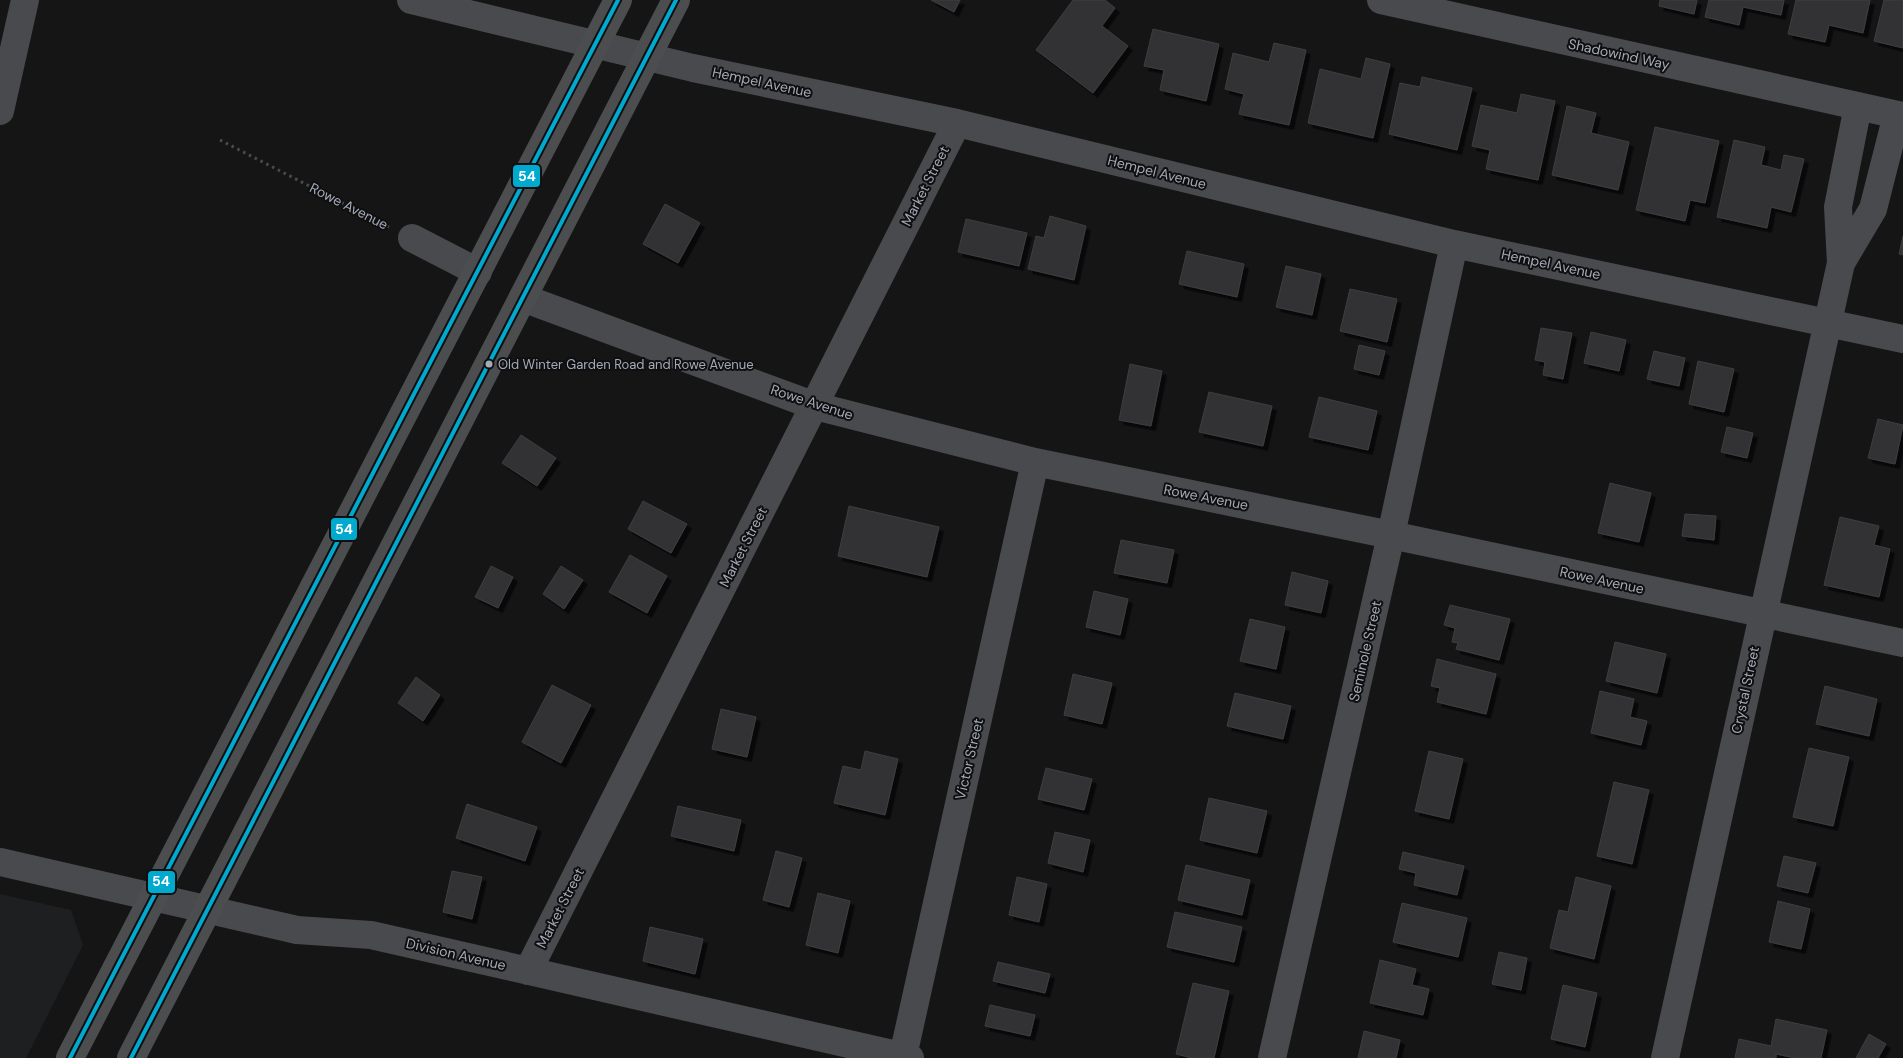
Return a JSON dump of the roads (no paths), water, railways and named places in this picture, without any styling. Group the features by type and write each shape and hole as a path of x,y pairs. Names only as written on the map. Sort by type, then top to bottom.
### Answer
{"main road":[{"path":"70,1058 618,0"},
{"path":"131,1058 676,0"}],"street":[{"path":"0,110 25,0"},
{"name":"Hempel Avenue","path":"411,0 647,57 956,123 1454,244 1903,338"},
{"name":"Shadowind Way","path":"1381,0 1900,115 1873,209 1841,263"},
{"name":"Shadowind Way","path":"1827,322 1841,263 1838,207 1858,106"},
{"name":"Market Street","path":"528,971 816,406 956,123"},
{"path":"412,238 478,272"},
{"name":"Seminole Street","path":"1272,1058 1391,535 1454,244"},
{"name":"Rowe Avenue","path":"523,298 816,406 1035,462 1903,643"},
{"name":"Crystal Street","path":"1665,1058 1827,322"},
{"name":"Victor Street","path":"906,1057 1035,462"},
{"name":"Division Avenue","path":"0,862 297,930 371,935 906,1057"}],"place":[{"name":"Old Winter Garden Road and Rowe Avenue","path":"489,364"}]}
